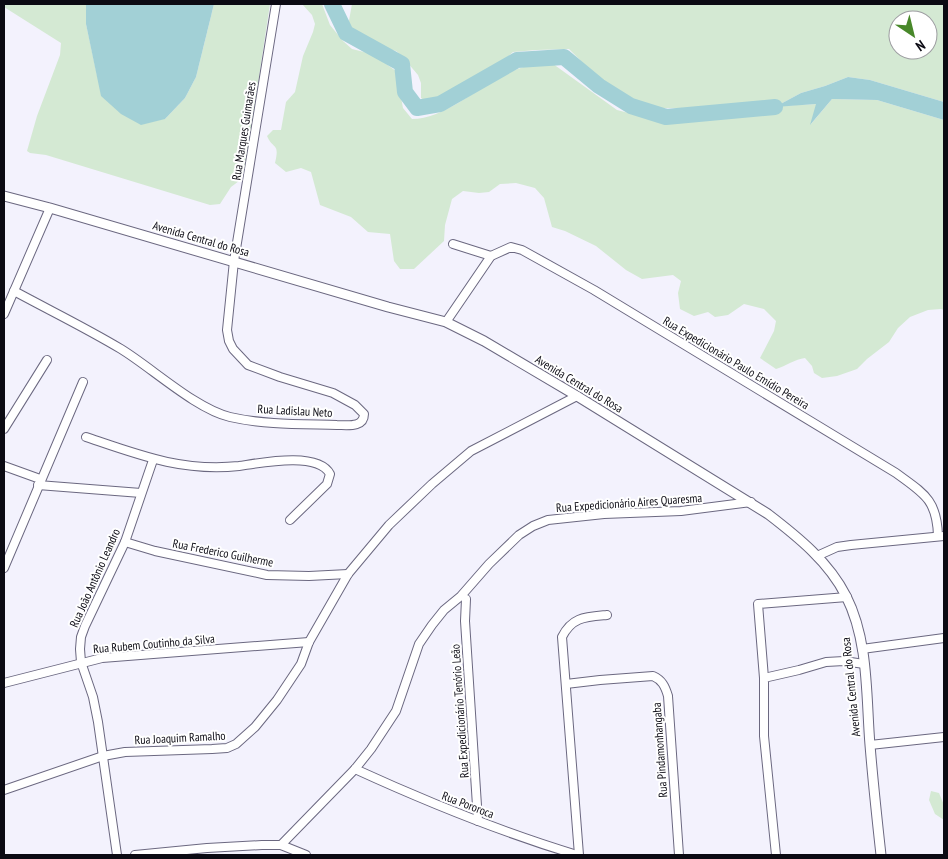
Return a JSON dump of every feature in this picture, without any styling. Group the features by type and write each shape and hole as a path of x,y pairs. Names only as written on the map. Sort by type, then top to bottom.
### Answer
{"street":[{"name":"Rua Marques Guimarães","path":"234,261 276,4"},
{"name":"Avenida Central do Rosa","path":"4,196 446,322 484,341 577,396 751,502 789,530 817,556 837,579 847,597 855,620 864,664 881,855"},
{"path":"4,314 50,208"},
{"path":"446,322 491,256 453,244"},
{"name":"Rua Expedicionário Paulo Emídio Pereira","path":"491,256 512,247 522,250 594,290 850,444 896,473 924,494 933,507 941,536"},
{"name":"Rua Ladislau Neto","path":"14,291 121,349 203,405 229,417 266,422 353,425 360,423 363,420 364,414 355,405 333,393 248,365 233,349 229,342 227,330 234,261"},
{"path":"4,428 47,360"},
{"path":"4,568 83,382"},
{"name":"Rua Joaquim Ramalho","path":"4,790 102,756 125,752 226,748 236,744 255,727 277,700 301,664 309,642 348,574 389,525 432,484 472,451 518,425 577,396"},
{"path":"86,437 153,460 184,466 216,467 271,461 299,461 322,466 330,474 327,484 290,520"},
{"name":"Rua João Antônio Leandro","path":"117,855 98,722 93,697 81,662 80,649 83,632 125,542 153,460"},
{"path":"4,466 39,482 141,493"},
{"name":"Rua Expedicionário Aires Quaresma","path":"281,845 371,749 396,710 419,644 432,625 444,610 461,596 518,535 548,520 604,514 681,511 751,502"},
{"path":"817,556 836,548 852,545 941,536"},
{"name":"Rua Frederico Guilherme","path":"125,542 155,551 267,575 309,576 348,574"},
{"path":"776,855 764,736 764,678 758,604 847,597"},
{"name":"Rua Expedicionário Tenório Leão","path":"466,599 465,621 478,821"},
{"path":"578,855 562,637 570,624 578,619 607,615"},
{"path":"862,649 944,638"},
{"name":"Rua Rubem Coutinho da Silva","path":"4,683 102,658 309,642"},
{"path":"764,678 826,662 844,661 864,664"},
{"name":"Rua Pindamonhangaba","path":"566,684 652,676 660,679 668,696 679,855"},
{"path":"870,744 944,737"},
{"name":"Rua Pororoca","path":"354,769 478,821 537,843 578,855"},
{"path":"135,855 207,848 281,845 306,855"}],"green space":[{"path":"4,4 86,4 86,24 97,75 165,119 185,98 196,77 214,4 270,4 245,170 239,181 231,187 220,204 210,205 46,155 27,151 37,116 60,55 61,43 4,7"},
{"path":"302,4 322,4 330,25 343,41 352,49 372,54 396,71 403,108 412,119 424,118 447,109 513,71 549,61 617,110 660,121 755,115 775,107 764,101 699,108 657,108 623,95 590,70 569,49 513,52 497,66 444,99 430,102 421,98 421,83 418,75 401,55 396,51 378,46 348,26 352,4 944,4 944,102 870,80 848,77 801,93 777,106 817,104 811,124 832,99 877,100 944,120 944,310 928,310 910,317 898,328 889,342 857,369 837,376 822,378 814,373 812,366 805,358 776,369 760,358 774,331 776,321 764,309 744,304 728,315 715,317 708,312 694,316 680,309 678,293 681,281 673,275 642,279 626,270 596,246 552,227 544,198 535,188 516,183 500,184 489,192 463,191 452,199 445,225 444,241 414,269 400,269 394,261 390,234 368,232 351,217 320,205 311,172 301,168 286,172 275,163 277,152 267,136 273,130 281,130 286,102 295,92 303,56 315,24 312,15"},
{"path":"931,791 939,793 944,805 944,820 935,814 929,800"}],"water":[{"path":"86,4 214,4 196,77 185,98 165,119 141,125 121,114 101,96 86,24"},
{"path":"848,77 870,80 944,102 944,120 877,100 832,99 810,125 816,104 775,107 801,93"}],"waterway":[{"path":"332,4 346,33 402,64 405,92 417,108 440,104 517,60 564,57 599,86 631,106 666,117 775,107"}]}
